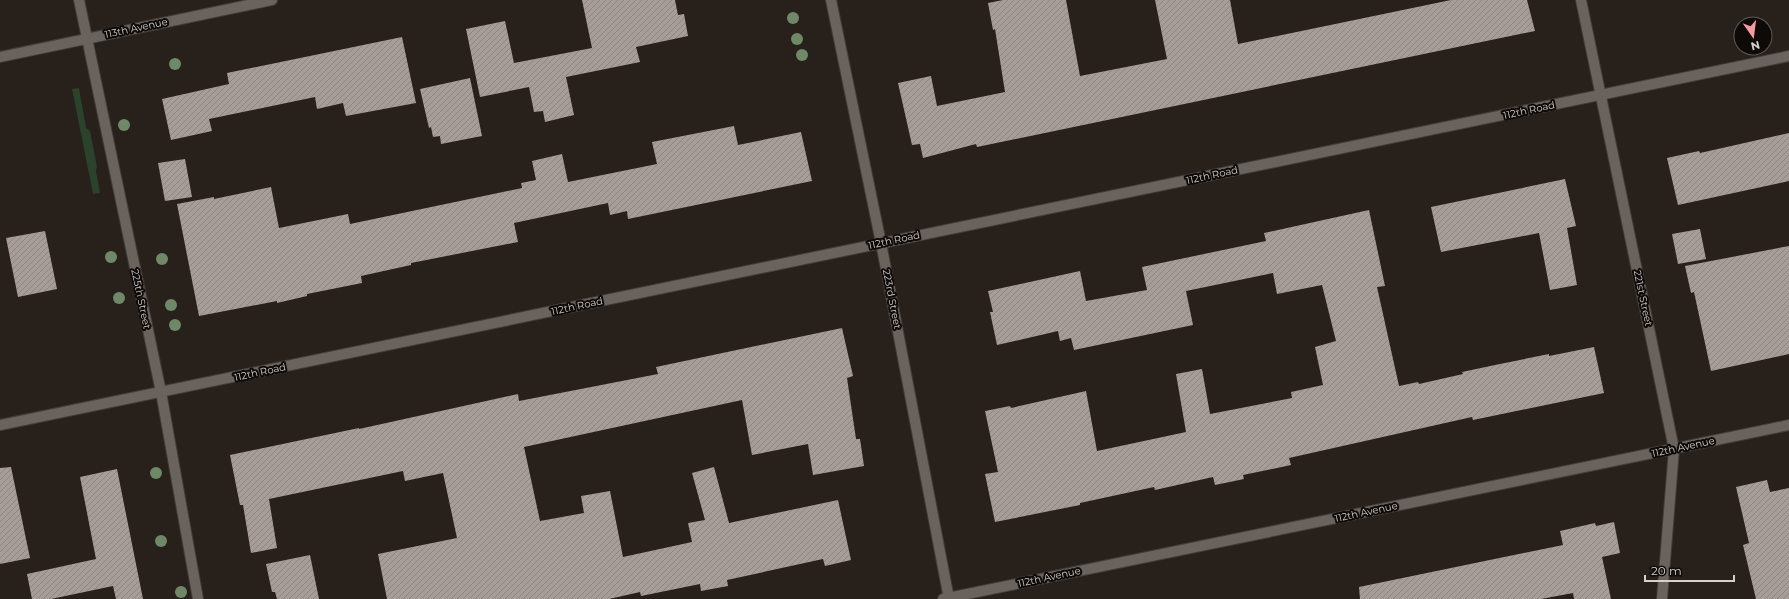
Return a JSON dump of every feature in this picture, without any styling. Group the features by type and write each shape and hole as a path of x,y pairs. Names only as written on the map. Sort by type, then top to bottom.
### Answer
{"street":[{"name":"225th Street","path":"79,0 161,392 198,599"},
{"name":"113th Avenue","path":"0,57 272,0"},
{"name":"223rd Street","path":"831,0 881,243 947,599"},
{"name":"221st Street","path":"1581,0 1674,449 1662,599"},
{"name":"112th Road","path":"0,425 1789,56"},
{"name":"112th Avenue","path":"947,599 1789,425"}],"green space":[{"path":"79,88 86,128 90,131 100,193 93,194 72,89"}],"building":[{"path":"582,0 675,0 678,15 684,14 688,36 636,47 640,62 566,77 574,115 545,122 543,111 534,112 529,87 480,97 466,29 505,21 514,63 592,48"},
{"path":"1003,0 1066,0 1080,76 1167,59 1155,0 1230,0 1238,44 1451,0 1527,0 1535,31 977,147 976,144 923,158 920,144 912,145 898,83 931,76 937,106 1005,92 995,29 993,30 988,3"},
{"path":"402,37 416,103 346,116 343,103 317,109 315,97 209,119 212,131 171,140 162,99 229,84 227,73"},
{"path":"470,78 482,136 441,144 440,136 433,137 431,127 429,128 420,89"},
{"path":"734,126 738,145 801,132 812,181 628,219 627,211 610,215 608,203 514,223 518,242 411,263 411,265 361,276 362,283 307,294 307,296 277,303 277,301 199,316 177,204 214,197 214,199 271,187 279,228 348,214 350,224 522,188 521,183 536,180 532,161 562,154 568,182 657,164 652,142"},
{"path":"1789,133 1789,181 1678,205 1667,158 1699,151 1700,153"},
{"path":"185,159 192,197 165,201 158,163"},
{"path":"1565,179 1576,226 1567,228 1577,285 1550,290 1539,233 1441,252 1431,207"},
{"path":"1369,210 1385,286 1377,287 1399,386 1418,382 1419,384 1463,374 1462,372 1549,354 1549,356 1594,347 1604,393 1473,420 1472,417 1289,458 1291,465 1243,475 1244,479 1215,485 1213,477 1155,490 1154,487 1080,503 1080,505 995,522 985,474 998,472 985,411 1010,406 1011,408 1086,391 1097,451 1186,432 1176,374 1202,369 1210,414 1292,398 1291,392 1323,385 1315,347 1336,341 1322,285 1277,294 1273,273 1186,291 1193,325 1074,350 1071,338 1060,341 1058,331 997,345 990,312 993,312 988,291 1080,271 1086,301 1147,290 1142,267 1266,241 1264,233"},
{"path":"1700,229 1706,259 1678,264 1672,234"},
{"path":"45,231 57,289 18,297 6,238"},
{"path":"1789,246 1789,354 1711,371 1694,292 1691,293 1685,266"},
{"path":"842,328 853,376 847,378 856,439 860,439 864,466 813,475 808,444 752,455 742,400 524,447 540,521 584,513 581,496 610,491 623,557 692,542 688,523 705,520 692,473 714,467 729,523 838,500 851,560 825,566 823,559 727,580 728,586 701,591 700,584 641,596 640,592 609,599 387,599 378,554 457,538 443,473 405,481 403,471 269,499 277,548 251,553 243,505 240,505 230,455 359,429 518,394 519,401 658,374 656,367"},
{"path":"11,467 30,558 0,564 0,468"},
{"path":"117,469 143,599 116,599 113,586 51,599 32,599 27,574 96,559 80,477"},
{"path":"1767,480 1770,492 1789,488 1789,599 1756,599 1743,545 1749,543 1736,487"},
{"path":"1614,522 1620,553 1602,557 1611,599 1574,599 1573,593 1541,599 1360,599 1359,587 1563,545 1560,531 1595,523 1596,526"},
{"path":"310,555 319,599 277,599 275,592 272,592 266,564"}]}
